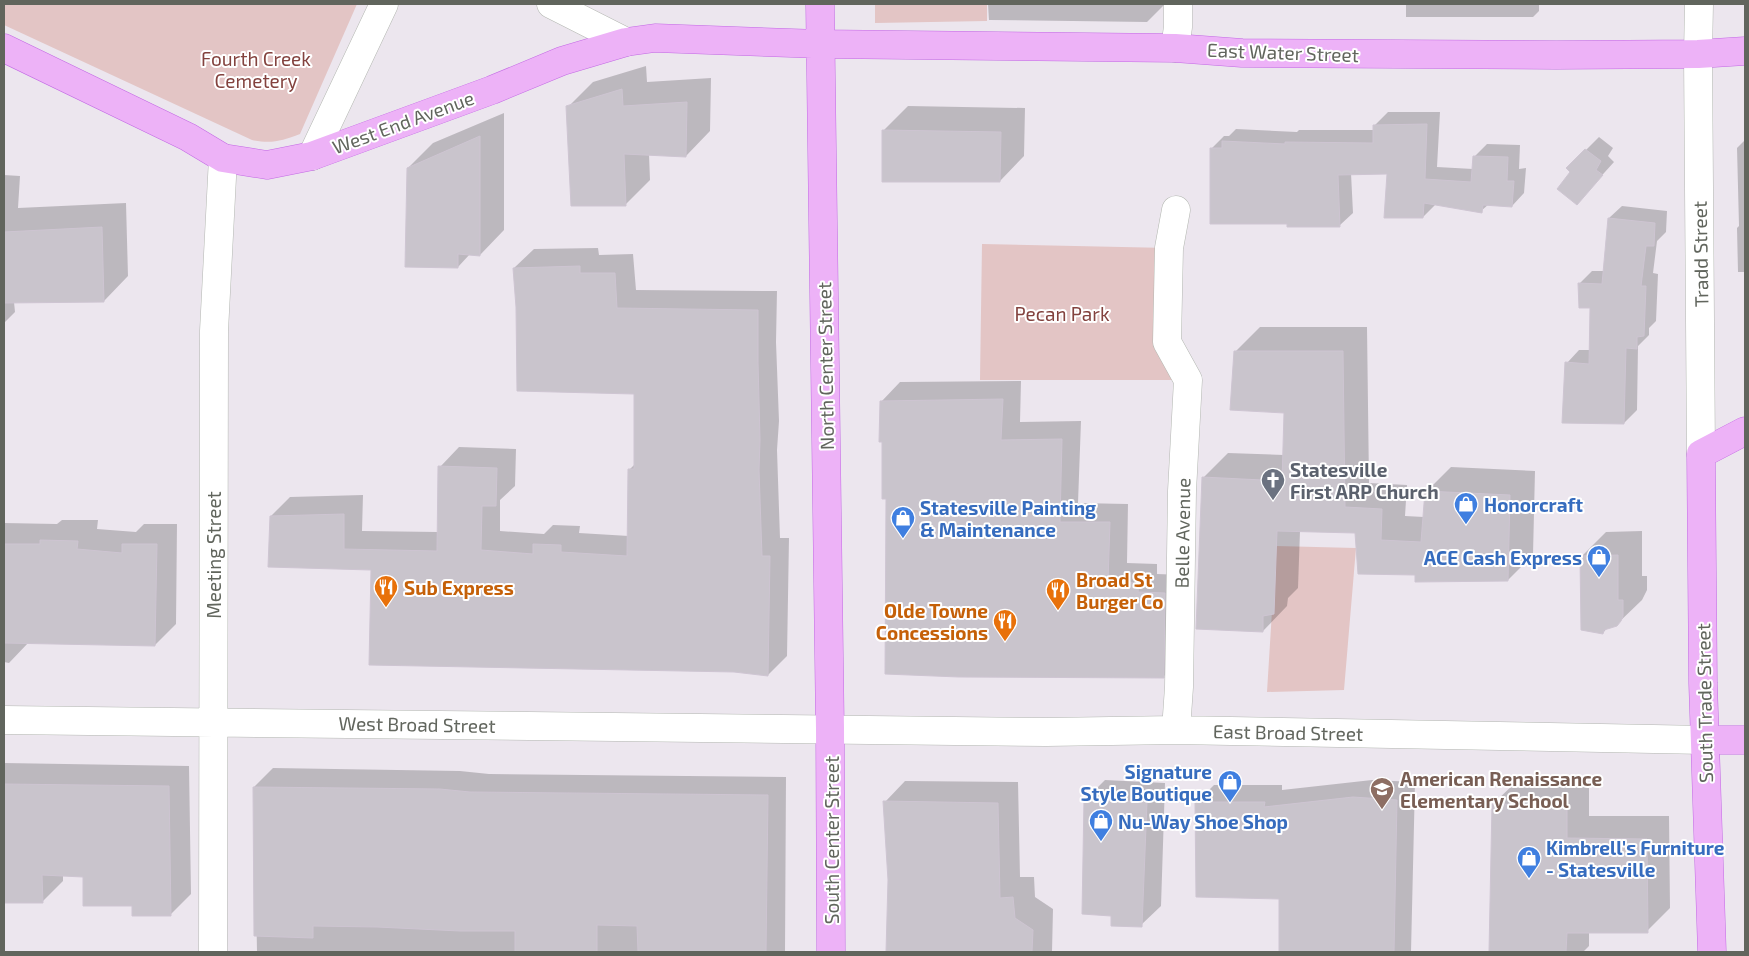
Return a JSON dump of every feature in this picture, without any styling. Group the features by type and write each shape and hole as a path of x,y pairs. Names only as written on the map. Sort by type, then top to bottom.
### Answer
{"main road":[{"name":"North Center Street","path":"820,4 830,728"},
{"name":"West End Avenue","path":"4,48 188,137 223,158 267,165 312,156 492,90 562,62 626,42 655,38 820,44"},
{"name":"East Water Street","path":"820,44 1175,48 1242,53 1310,54 1698,54 1745,51"},
{"path":"1701,454 1745,431"},
{"name":"South Trade Street","path":"1701,454 1703,684 1712,952"},
{"name":"South Center Street","path":"830,728 831,952"},
{"name":"East Broad Street","path":"1705,740 1745,740"}],"street":[{"path":"312,156 384,4"},
{"path":"551,4 626,42"},
{"path":"1175,48 1178,27 1178,4"},
{"name":"Tradd Street","path":"1699,4 1701,454"},
{"name":"Meeting Street","path":"213,952 214,331 223,158"},
{"name":"Belle Avenue","path":"1176,210 1169,248 1168,342 1188,380 1182,491 1179,687 1176,730"},
{"name":"West Broad Street","path":"4,720 830,728"},
{"name":"East Broad Street","path":"830,728 1046,732 1176,730 1705,740"}],"green space":[{"name":"Fourth Creek Cemetery","path":"4,4 357,4 300,134 282,140 265,142 252,140 4,25"},
{"path":"875,4 987,4 987,21 875,23"},
{"name":"Pecan Park","path":"982,244 1169,248 1167,319 1188,380 980,380"},
{"path":"1276,546 1356,548 1344,690 1267,692"}],"building":[{"path":"622,89 623,106 687,102 686,157 624,154 626,206 571,206 566,106"},
{"path":"1427,124 1425,179 1471,182 1473,156 1508,157 1507,181 1514,181 1512,207 1483,205 1482,213 1424,203 1423,218 1384,218 1387,174 1338,175 1340,227 1287,227 1287,224 1210,224 1210,148 1222,148 1222,141 1285,144 1285,142 1373,143 1373,125"},
{"path":"882,130 1001,132 1000,182 882,182"},
{"path":"480,136 480,256 458,254 458,268 405,267 407,168"},
{"path":"1585,149 1601,161 1596,170 1603,175 1577,205 1557,189 1570,172 1566,168"},
{"path":"1608,218 1655,223 1654,246 1646,246 1641,286 1646,286 1644,336 1637,337 1637,349 1626,348 1624,424 1562,423 1565,362 1589,364 1590,308 1579,308 1578,283 1602,284"},
{"path":"102,227 104,302 4,303 4,232"},
{"path":"580,266 580,273 615,273 617,308 758,310 759,470 762,556 770,556 768,676 734,672 369,665 371,570 268,567 270,516 344,514 344,549 437,551 438,466 497,468 496,506 482,506 481,550 533,554 533,544 561,545 561,552 627,556 628,469 634,469 634,394 517,391 516,307 513,268"},
{"name":"Statesville First ARP Church","path":"1234,351 1343,351 1345,507 1382,509 1381,540 1421,542 1425,491 1510,495 1508,581 1415,582 1415,575 1358,574 1355,533 1277,531 1274,614 1263,616 1263,632 1196,629 1202,477 1282,481 1284,413 1230,410"},
{"path":"1003,399 1001,440 1062,439 1060,522 1110,522 1108,582 1139,583 1138,592 1165,593 1164,678 959,677 885,674 886,499 882,499 882,442 879,442 880,401"},
{"path":"40,540 78,541 77,549 122,553 122,544 157,544 155,646 4,643 4,544 40,544"},
{"name":"ACE Cash Express","path":"1618,555 1618,600 1623,600 1623,616 1621,621 1617,626 1604,630 1603,634 1581,630 1580,556"},
{"path":"4,784 169,786 171,916 132,916 132,906 83,906 83,877 42,875 43,903 4,903"},
{"path":"253,787 440,789 470,792 768,795 766,952 638,952 637,926 597,925 597,952 515,952 515,931 313,926 313,938 254,936"},
{"path":"1353,797 1397,800 1394,952 1279,952 1279,899 1196,897 1195,802 1265,802 1264,807"},
{"path":"1084,799 1147,802 1142,927 1111,926 1111,916 1082,914"},
{"path":"883,801 998,803 1000,898 1013,897 1015,918 1033,930 1032,952 886,952 888,880"},
{"path":"1492,804 1567,805 1567,838 1647,839 1648,933 1567,933 1566,952 1489,952"}],"place":[{"name":"Statesville First ARP Church","path":"1273,501"},
{"name":"Honorcraft","path":"1466,525"},
{"name":"Statesville Painting & Maintenance","path":"903,539"},
{"name":"ACE Cash Express","path":"1599,578"},
{"name":"Sub Express","path":"386,608"},
{"name":"Broad St Burger Co","path":"1058,611"},
{"name":"Olde Towne Concessions","path":"1005,642"},
{"name":"Signature Style Boutique","path":"1230,803"},
{"name":"American Renaissance Elementary School","path":"1382,810"},
{"name":"Nu-Way Shoe Shop","path":"1101,842"},
{"name":"Kimbrell's Furniture - Statesville","path":"1529,879"}]}
